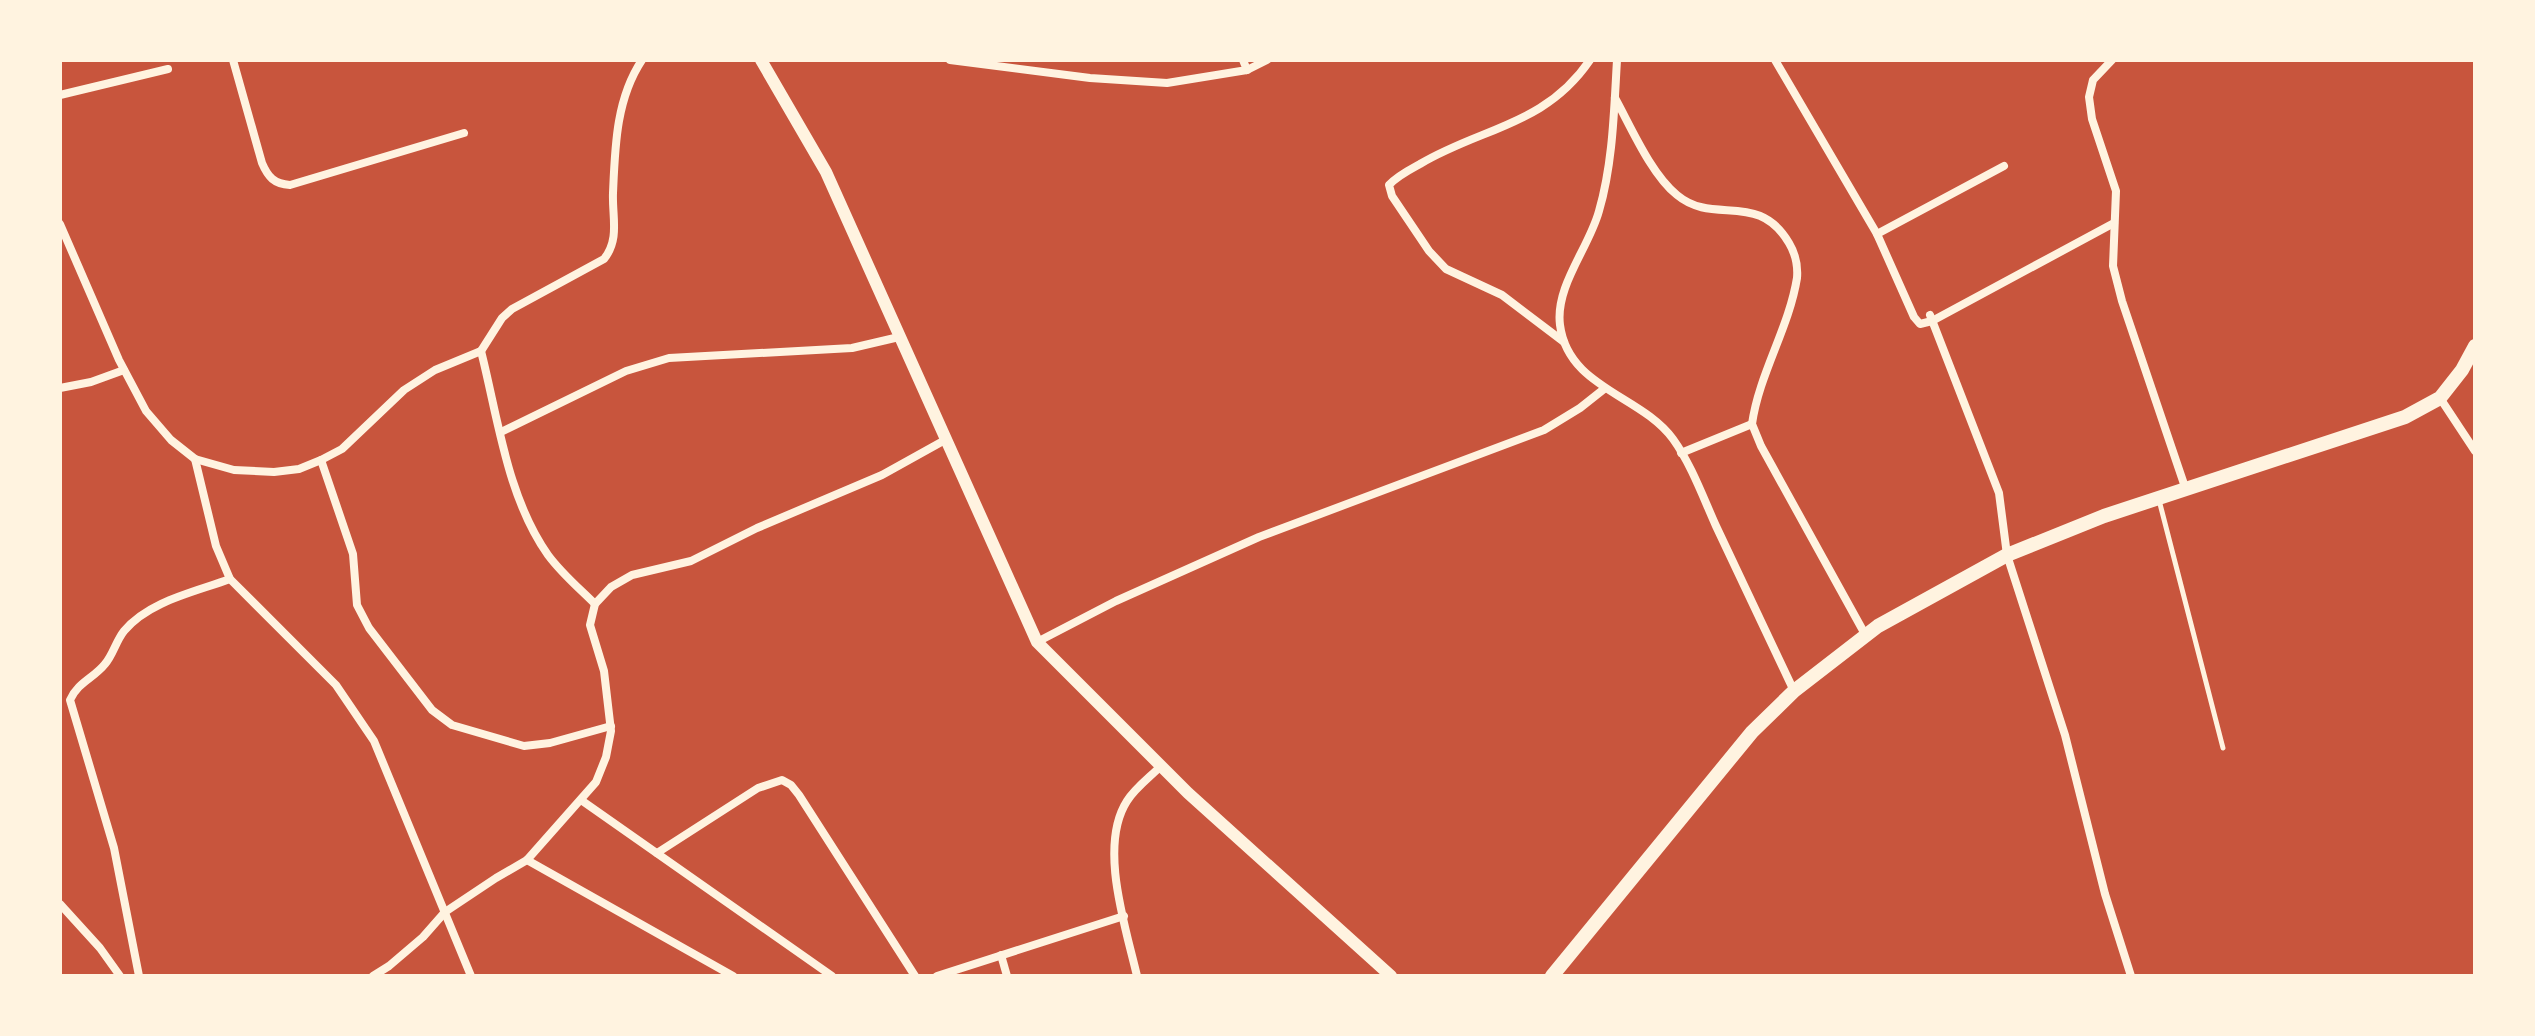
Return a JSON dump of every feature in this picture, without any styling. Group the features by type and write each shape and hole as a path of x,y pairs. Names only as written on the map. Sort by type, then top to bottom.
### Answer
{"main road":[{"path":"1552,976 1752,732 1794,691 1878,626 2007,555 2104,516 2405,417 2440,398 2462,370 2475,346"}],"street":[{"path":"233,60 262,163 267,174 280,184 290,185 464,133"},
{"path":"60,224 124,370 146,411 171,440 195,459 234,470 274,472 299,469 342,449 404,390 435,370 481,351 502,318 512,309 604,259 615,233 613,195 622,103 631,77 642,60"},
{"path":"761,60 826,172 1037,642 1161,766 1391,976"},
{"path":"950,60 1090,78 1167,83 1247,70 1267,60"},
{"path":"1243,60 1247,70"},
{"path":"1565,343 1502,295 1446,269 1429,251 1392,196 1389,185 1454,145 1493,132 1546,105 1572,84 1590,60"},
{"path":"1617,60 1606,181 1598,214 1560,309 1560,326 1575,360 1604,389 1660,425 1681,453 1794,691"},
{"path":"1775,60 1877,234 1914,317 1923,325 1931,318 2114,223"},
{"path":"2112,60 2093,80 2089,97 2092,119 2116,191 2113,266 2186,490"},
{"path":"60,95 168,69"},
{"path":"1614,97 1656,170 1677,196 1703,208 1760,215 1782,231 1792,247 1797,276 1752,424 1761,446 1866,636"},
{"path":"1877,234 2004,166"},
{"path":"1931,318 1999,493 2007,555 2065,735 2105,894 2131,976"},
{"path":"501,432 626,371 669,358 852,348 899,337"},
{"path":"481,351 513,480 529,521 562,572 595,604"},
{"path":"60,388 91,382 124,370"},
{"path":"1037,642 1116,601 1259,537 1544,430 1604,389"},
{"path":"2440,398 2475,451"},
{"path":"1681,453 1752,424"},
{"path":"373,976 423,937 445,912 527,860 596,782 606,757 611,726 604,671 590,625 595,604 611,587 632,575 691,561 757,528 882,475 945,440"},
{"path":"195,459 216,546 230,579 336,685 374,741 471,976"},
{"path":"321,460 353,554 357,605 369,628 432,710 452,725 524,746 536,746 611,726"},
{"path":"139,976 114,848 70,700 74,690 105,664 122,633 135,620 167,602 230,579"},
{"path":"1137,976 1114,863 1115,830 1127,801 1161,766"},
{"path":"657,853 758,788 782,780 799,795 915,976"},
{"path":"581,800 832,976"},
{"path":"527,860 733,976"},
{"path":"60,904 100,948 120,976"},
{"path":"937,976 1124,916"},
{"path":"1001,955 1007,976"}],"lane":[{"path":"2159,499 2223,748"}]}
